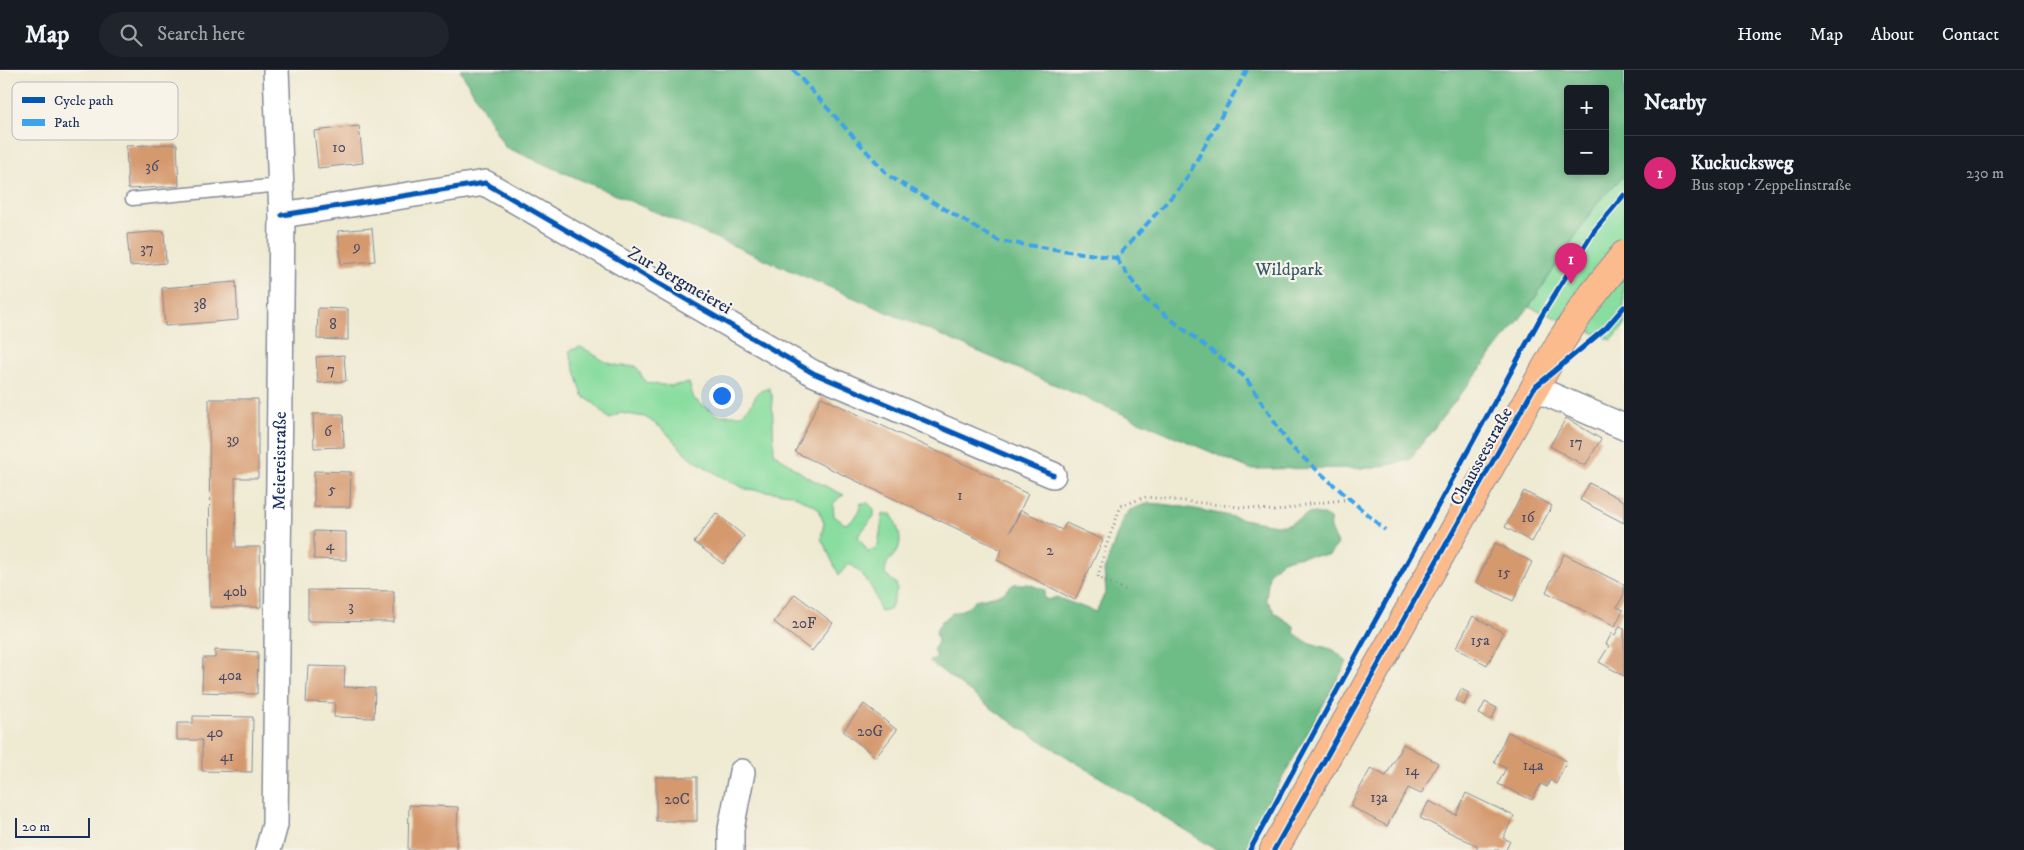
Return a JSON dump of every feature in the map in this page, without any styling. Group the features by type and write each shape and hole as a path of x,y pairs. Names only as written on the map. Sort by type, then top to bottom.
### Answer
{"main road":[{"name":"Chausseestraße","path":"1274,850 1534,388 1587,302 1624,255"}],"street":[{"name":"Meiereistraße","path":"268,850 275,825 282,215 276,70"},
{"name":"Zur Bergmeierei","path":"282,215 485,183 813,373 1053,475"},
{"path":"1534,388 1624,427"},
{"path":"731,850 731,829 742,772"}],"lane":[{"path":"132,200 281,185"}],"path":[{"path":"1125,590 1098,577 1106,546 1121,506 1146,497 1277,511 1309,504 1350,499"}],"green space":[{"name":"Wildpark","path":"460,70 1624,70 1624,175 1597,203 1529,307 1409,460 1374,468 1250,469 505,147"},
{"path":"1624,175 1624,326 1612,340 1529,307 1597,203"},
{"path":"580,347 611,364 636,366 646,383 671,386 689,383 694,399 717,415 741,415 751,405 758,392 769,388 772,395 774,453 807,477 844,495 833,504 834,516 845,524 856,516 861,503 868,503 874,509 874,516 858,536 868,552 878,546 883,514 891,514 899,532 900,542 897,551 887,564 885,570 885,575 896,583 897,589 890,610 879,611 873,590 860,573 849,563 839,575 821,538 824,523 817,507 791,494 746,489 718,475 688,456 663,429 645,417 621,413 609,419 595,404 583,396 569,351"},
{"path":"1148,503 1181,506 1277,525 1291,523 1308,514 1321,514 1330,519 1331,529 1338,544 1329,555 1302,556 1283,560 1269,573 1266,599 1276,614 1294,626 1294,633 1307,642 1334,650 1347,662 1269,802 1245,850 1217,850 1019,727 929,661 937,657 933,650 938,642 936,631 942,621 953,613 967,608 975,600 1002,594 1014,584 1028,584 1045,590 1044,598 1049,600 1056,597 1096,612 1106,591 1104,571 1123,518 1130,510"}],"building":[{"path":"359,126 363,163 318,168 314,131"},
{"path":"177,144 179,186 128,189 126,146"},
{"path":"372,228 375,261 341,264 338,231"},
{"path":"164,231 166,263 130,266 127,234"},
{"path":"236,282 238,320 165,326 162,288"},
{"path":"318,308 348,309 348,340 317,339"},
{"path":"344,355 346,381 318,383 316,357"},
{"path":"821,397 1028,494 1010,532 1021,510 1062,530 1066,523 1103,540 1075,600 997,560 1002,550 795,452"},
{"path":"209,399 258,399 258,478 235,478 236,547 260,547 261,607 210,607"},
{"path":"313,414 343,414 344,447 314,448"},
{"path":"1566,418 1601,439 1585,466 1550,446"},
{"path":"314,471 351,472 350,507 314,507"},
{"path":"1589,483 1624,501 1624,523 1580,500"},
{"path":"1524,491 1552,506 1532,542 1505,527"},
{"path":"716,513 744,536 723,564 694,542"},
{"path":"314,531 346,532 346,560 314,559"},
{"path":"1495,543 1532,562 1513,601 1476,582"},
{"path":"1564,554 1624,585 1624,594 1617,607 1623,610 1615,626 1546,592"},
{"path":"308,590 394,591 394,622 308,621"},
{"path":"795,594 833,623 812,651 774,622"},
{"path":"1473,616 1504,633 1487,665 1456,648"},
{"path":"1620,626 1624,628 1624,676 1599,662 1609,646 1606,644 1612,633 1615,635"},
{"path":"215,650 258,652 257,694 202,692 203,658 215,658"},
{"path":"308,666 345,667 344,687 375,688 374,718 334,717 335,703 306,702"},
{"path":"1461,689 1469,693 1464,705 1456,701"},
{"path":"1485,702 1497,708 1491,720 1479,714"},
{"path":"864,704 897,730 876,757 843,731"},
{"path":"193,716 253,717 252,772 202,771 202,740 177,740 177,723 193,723"},
{"path":"1508,732 1567,761 1556,784 1550,780 1547,787 1541,784 1532,800 1498,784 1506,768 1494,762"},
{"path":"1403,744 1438,763 1421,794 1408,788 1387,826 1350,806 1371,768 1386,776"},
{"path":"656,777 697,777 697,821 656,821"},
{"path":"1466,793 1514,816 1503,838 1510,841 1506,850 1476,850 1478,846 1420,818 1429,801 1456,815"},
{"path":"409,805 458,807 456,850 408,850"}],"marked path":[{"path":"793,70 889,176 999,241 1116,258 1184,183 1247,70"},
{"path":"1116,258 1145,299 1245,377 1291,447 1385,530"}],"cycle path":[{"path":"282,215 485,183 813,373 1053,475"},
{"path":"1250,850 1542,315 1594,231 1624,195"},
{"path":"1274,850 1534,388 1606,328 1624,307"}],"place":[{"name":"Kuckucksweg","path":"1571,284"}]}
